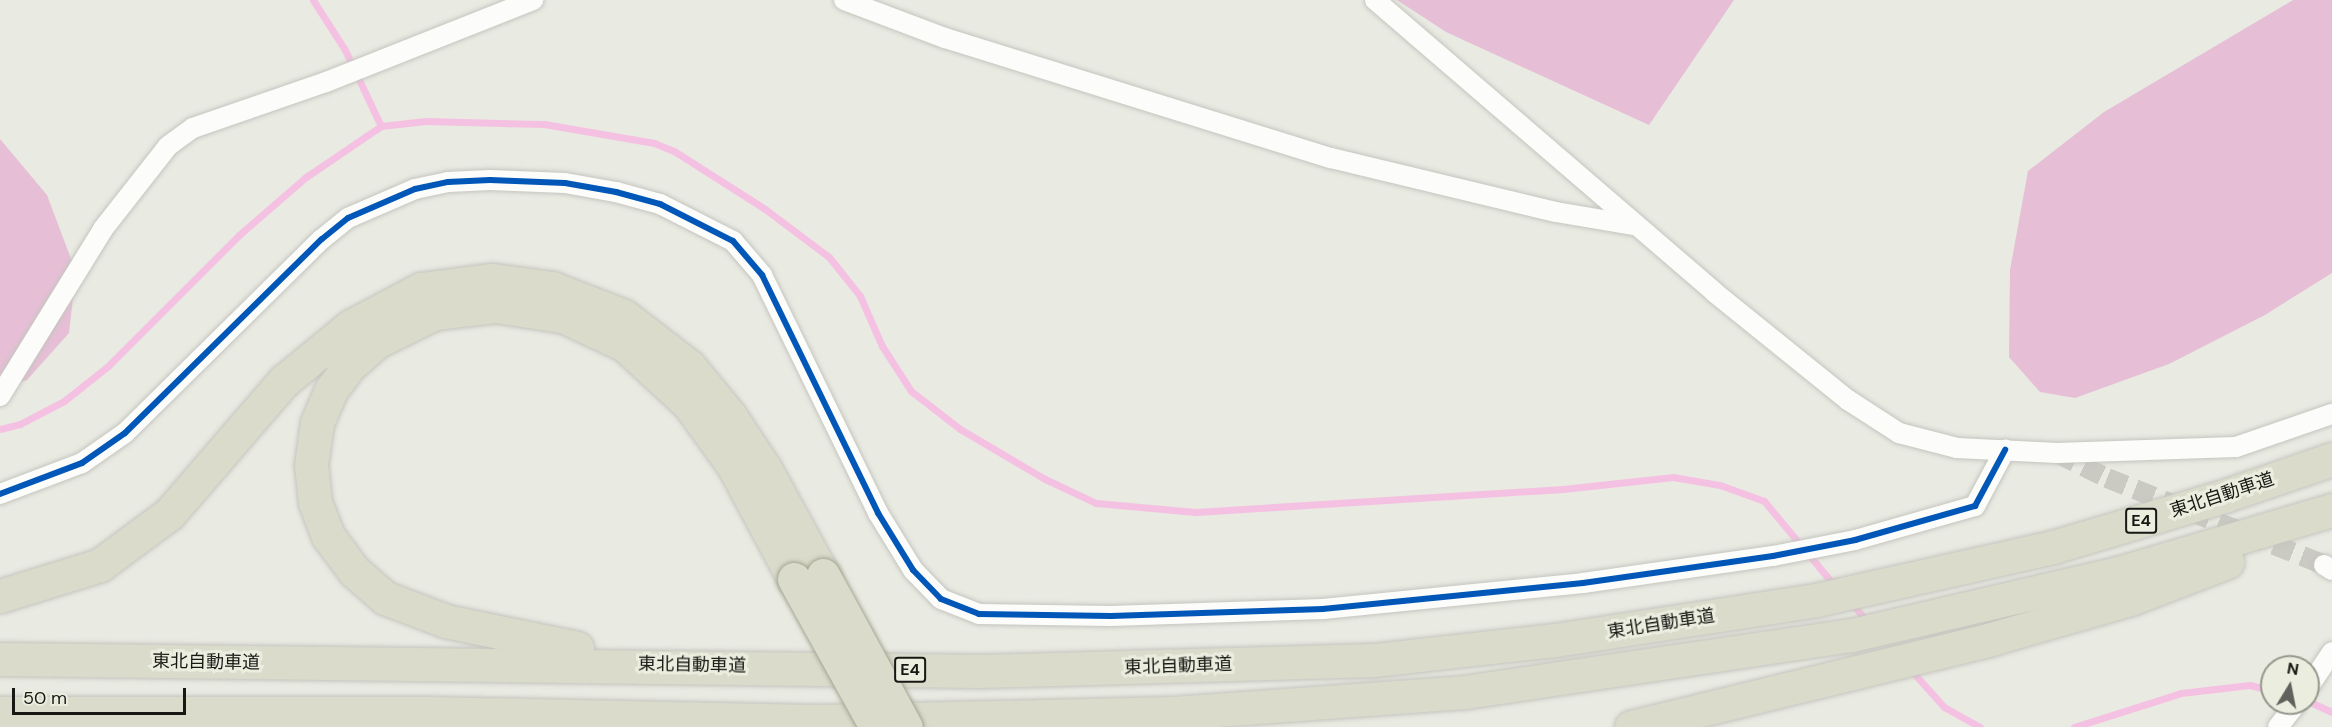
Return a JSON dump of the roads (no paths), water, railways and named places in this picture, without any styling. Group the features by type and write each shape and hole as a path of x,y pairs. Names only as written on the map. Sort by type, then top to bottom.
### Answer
{"highway":[{"path":"0,596 100,565 169,514 284,381 351,326 421,289 492,280 552,288 624,316 689,366 730,416 765,469 808,577 876,727"},
{"path":"664,664 446,621 385,598 354,571 328,536 315,502 311,465 317,423 331,390 350,365 378,341 408,324 466,306 530,308 596,329 640,357 688,404 733,465 906,727"},
{"name":"東北自動車道","path":"0,659 664,664 981,671 1374,660 1555,640 1816,600 2052,548 2227,495 2332,459"},
{"name":"E4","path":"0,713 428,713 822,721 1173,713 1465,692 1852,635 1977,609 2119,573 2332,510"},
{"path":"1631,727 1866,673 2130,599 2332,521"},
{"path":"136,713 318,727"}],"street":[{"path":"0,396 103,229 168,146 193,128 326,82 533,0"},
{"path":"844,0 945,38 1331,158 1556,212 1633,225"},
{"path":"1375,0 1633,225 1848,400 1899,433 1957,448 2068,453 2236,447 2332,414"},
{"path":"0,494 82,463 124,433 321,239 348,218 415,189 448,182 565,183 660,204 733,241 762,274 878,513 913,570 941,599 979,614 1111,616 1323,609 1583,583 1773,556 1832,545 1975,506 2005,450"},
{"path":"2320,670 2332,652"}],"waterway":[{"path":"313,0 345,50 381,126"},
{"path":"0,429 20,424 64,401 108,366 239,235 306,177 381,126 426,121 544,124 654,143 674,151 765,209 829,257 860,296 882,346 911,391 960,429 1045,479 1096,503 1196,512 1563,489 1673,477 1720,485 1764,501 1834,585"},
{"path":"1850,602 1867,621"},
{"path":"1910,669 1944,707 1980,727"},
{"path":"2074,727 2181,693 2250,685 2260,688"},
{"path":"2320,706 2332,712"}],"tunnel":[{"path":"2057,453 2107,478 2324,565"}]}
